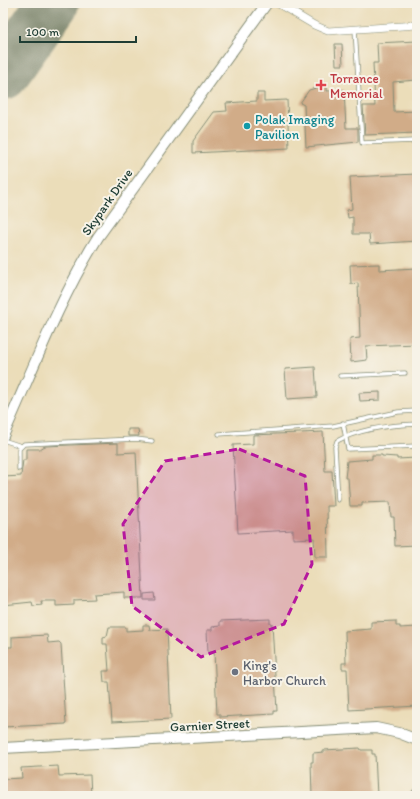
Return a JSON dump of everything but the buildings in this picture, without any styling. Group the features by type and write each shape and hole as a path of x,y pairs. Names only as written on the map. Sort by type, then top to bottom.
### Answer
{"main road":[{"name":"Skypark Drive","path":"3,436 63,299 79,268 107,224 267,3"},
{"name":"Garnier Street","path":"3,748 376,728 399,733 417,740"}],"street":[{"path":"277,3 314,26 328,31 417,25"}],"lane":[{"path":"355,29 362,143 414,141 417,143"},
{"path":"340,376 405,373"},
{"path":"219,434 226,432 333,426 398,412 417,411"},
{"path":"343,423 347,448 350,450 417,446"},
{"path":"338,500 335,447 337,441 345,436 392,425 417,424"},
{"path":"3,440 21,446 136,439 152,441"},
{"path":"19,469 19,449 21,446"}],"highlighted area":[{"path":"239,449 305,476 312,564 284,624 201,657 132,606 123,524 165,461"}],"runway":[{"path":"3,74 53,3"}],"place":[{"name":"Torrance Memorial","path":"321,85"},
{"name":"Polak Imaging Pavilion","path":"247,126"},
{"name":"King's Harbor Church","path":"235,672"}]}
